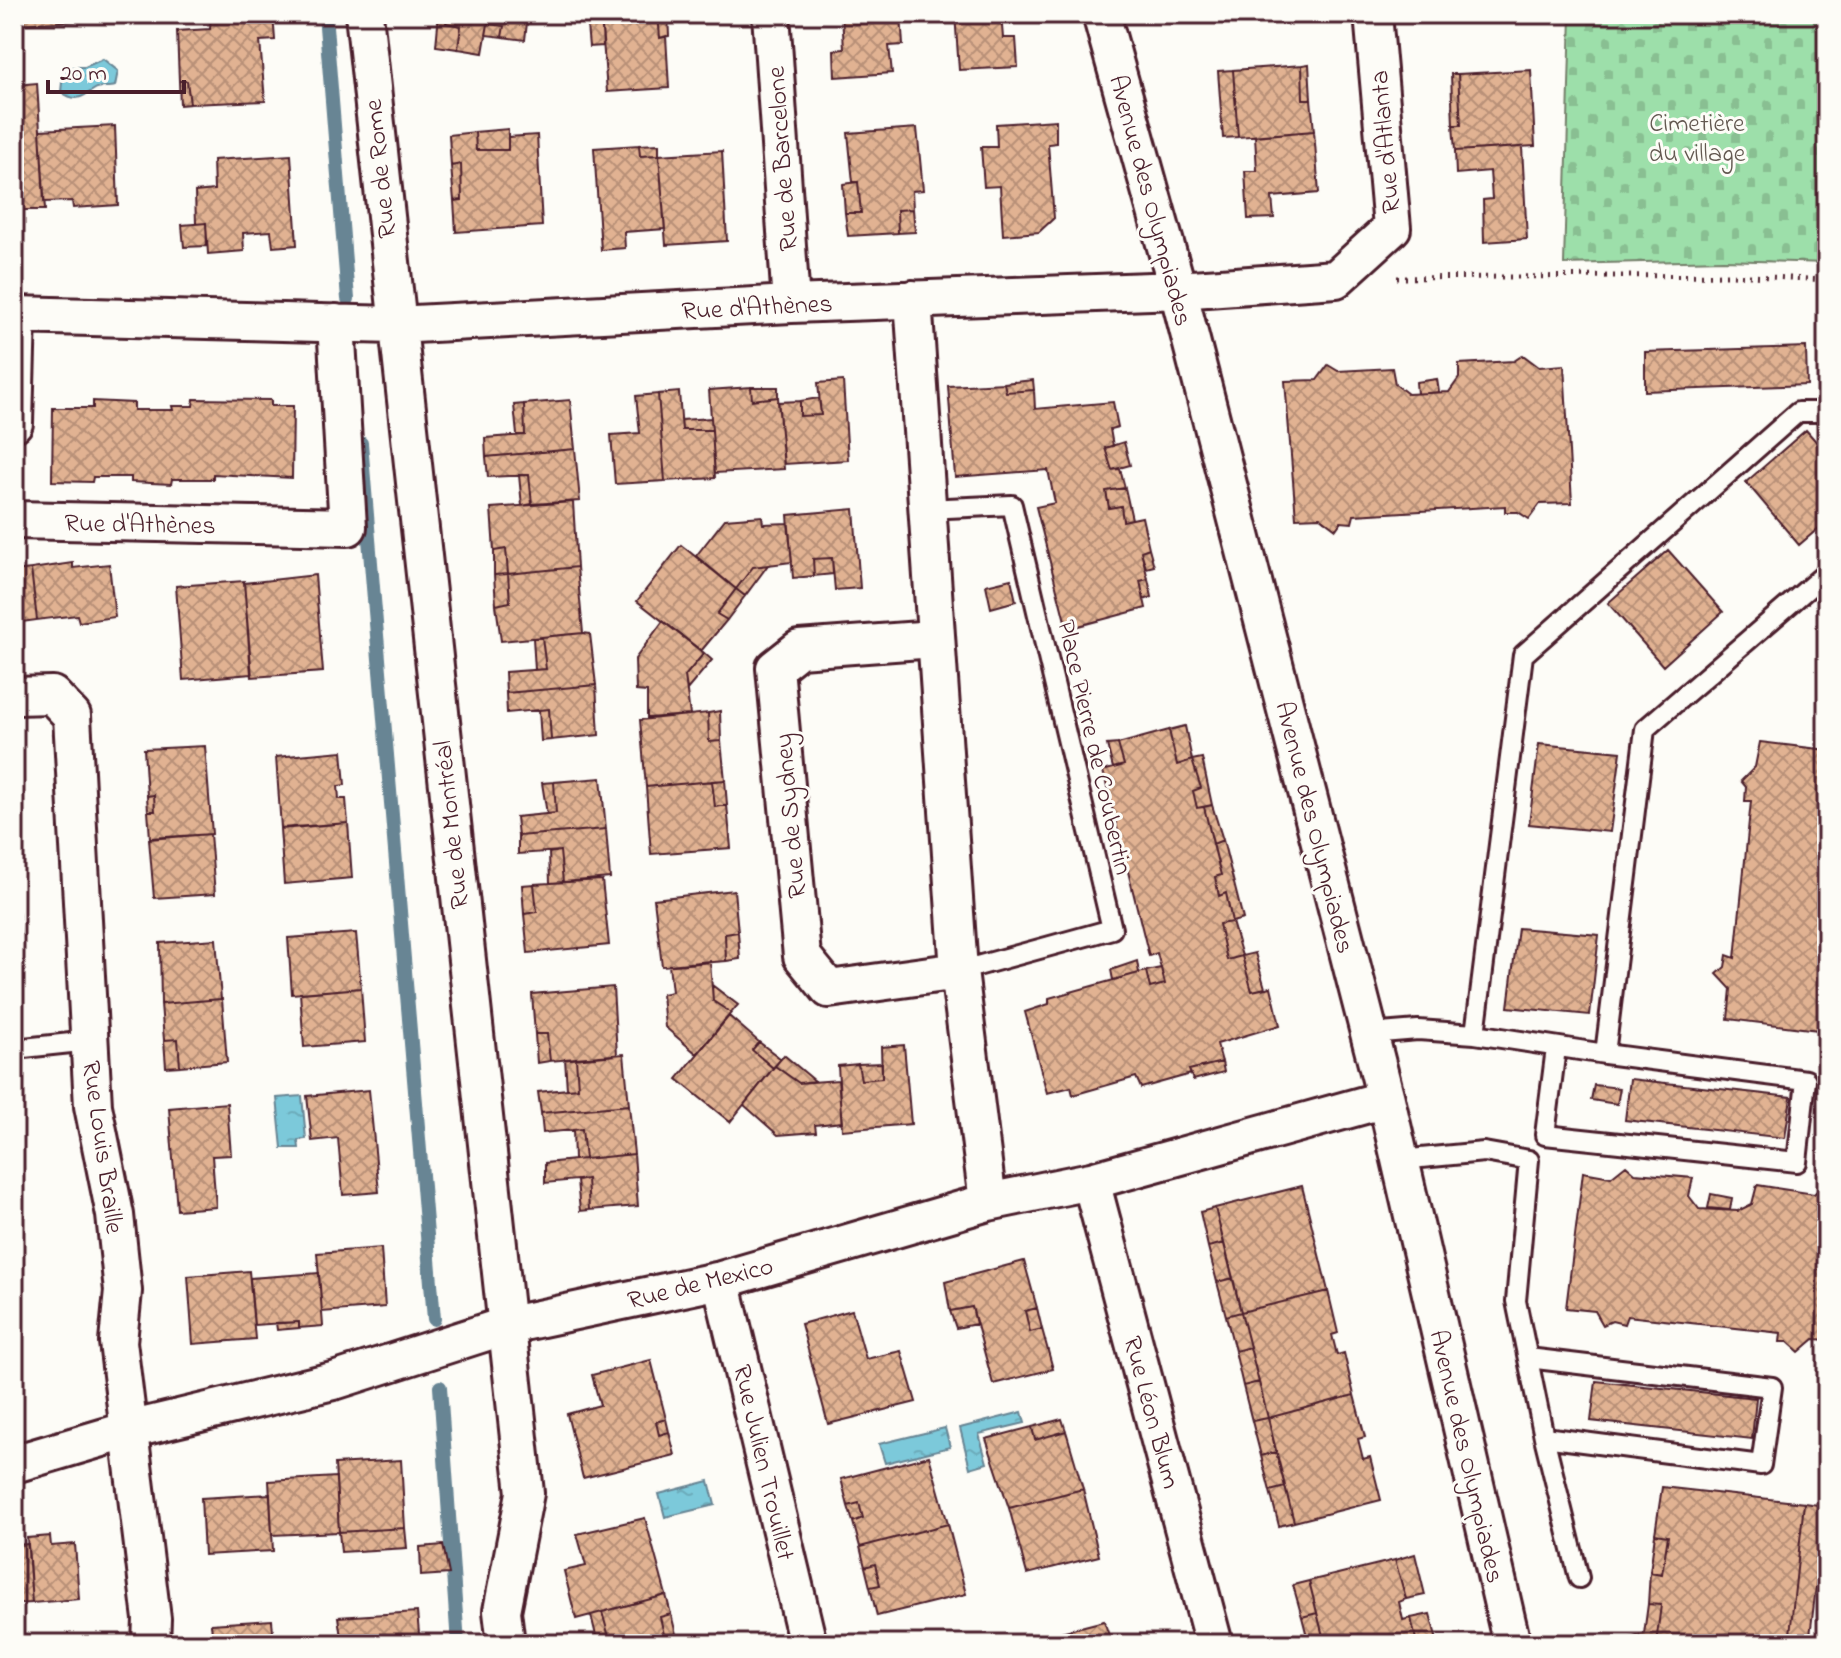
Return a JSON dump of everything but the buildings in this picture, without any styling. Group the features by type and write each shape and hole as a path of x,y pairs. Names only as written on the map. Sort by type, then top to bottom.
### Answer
{"street":[{"name":"Rue de Rome","path":"364,14 395,325"},
{"name":"Rue de Barcelone","path":"771,14 791,304"},
{"name":"Avenue des Olympiades","path":"1101,14 1178,290 1386,1099 1512,1644"},
{"name":"Rue d'Atlanta","path":"1336,279 1392,228 1373,14"},
{"path":"1178,290 1336,279"},
{"name":"Rue d'Athènes","path":"15,315 395,325 791,304 1178,290"},
{"path":"913,299 959,971 988,1202"},
{"path":"14,423 15,315"},
{"name":"Rue d'Athènes","path":"14,520 348,527 336,323"},
{"name":"Rue de Montréal","path":"395,325 525,1493 502,1611 506,1644"},
{"name":"Rue de Sydney","path":"934,639 799,649 775,668 802,956 829,989 959,971"},
{"name":"Rue Louis Braille","path":"14,696 52,695 72,716 93,1106 115,1215 123,1291 118,1342 152,1619 151,1644"},
{"name":"Rue de Mexico","path":"14,1464 129,1430 337,1380 505,1326 721,1280 988,1202 1091,1181 1386,1099"},
{"name":"Rue Léon Blum","path":"1091,1181 1214,1644"},
{"name":"Rue Julien Trouillet","path":"721,1280 808,1644"}],"lane":[{"path":"1475,1034 1523,655 1798,412 1827,412"},
{"name":"Place Pierre de Coubertin","path":"926,509 1012,505 1112,929 959,971"},
{"path":"1605,1054 1645,729 1827,572"},
{"path":"1369,1034 1418,1030 1475,1034 1556,1048 1806,1080 1797,1162 1545,1135"},
{"path":"14,1049 90,1041"},
{"path":"1556,1048 1545,1135 1529,1160 1516,1301 1544,1437 1579,1578"},
{"path":"1400,1160 1484,1152 1529,1160"},
{"path":"1528,1358 1772,1387 1761,1465 1544,1437"}],"path":[{"path":"1336,279 1732,275 1827,280"}],"green space":[{"name":"Cimetière du village","path":"1571,14 1827,14 1827,263 1723,260 1564,264"}],"water":[{"path":"103,59 118,71 115,86 97,88 79,98 61,92 63,72 69,67 85,67"},
{"path":"302,1096 306,1139 298,1140 299,1148 282,1148 277,1098"},
{"path":"1022,1412 1025,1423 979,1434 987,1463 970,1468 960,1428"},
{"path":"945,1428 950,1447 885,1463 879,1444"},
{"path":"709,1481 715,1505 665,1517 659,1494"}],"waterway":[{"path":"325,14 348,299"},
{"path":"361,443 434,1319"},
{"path":"440,1387 458,1644"}]}
